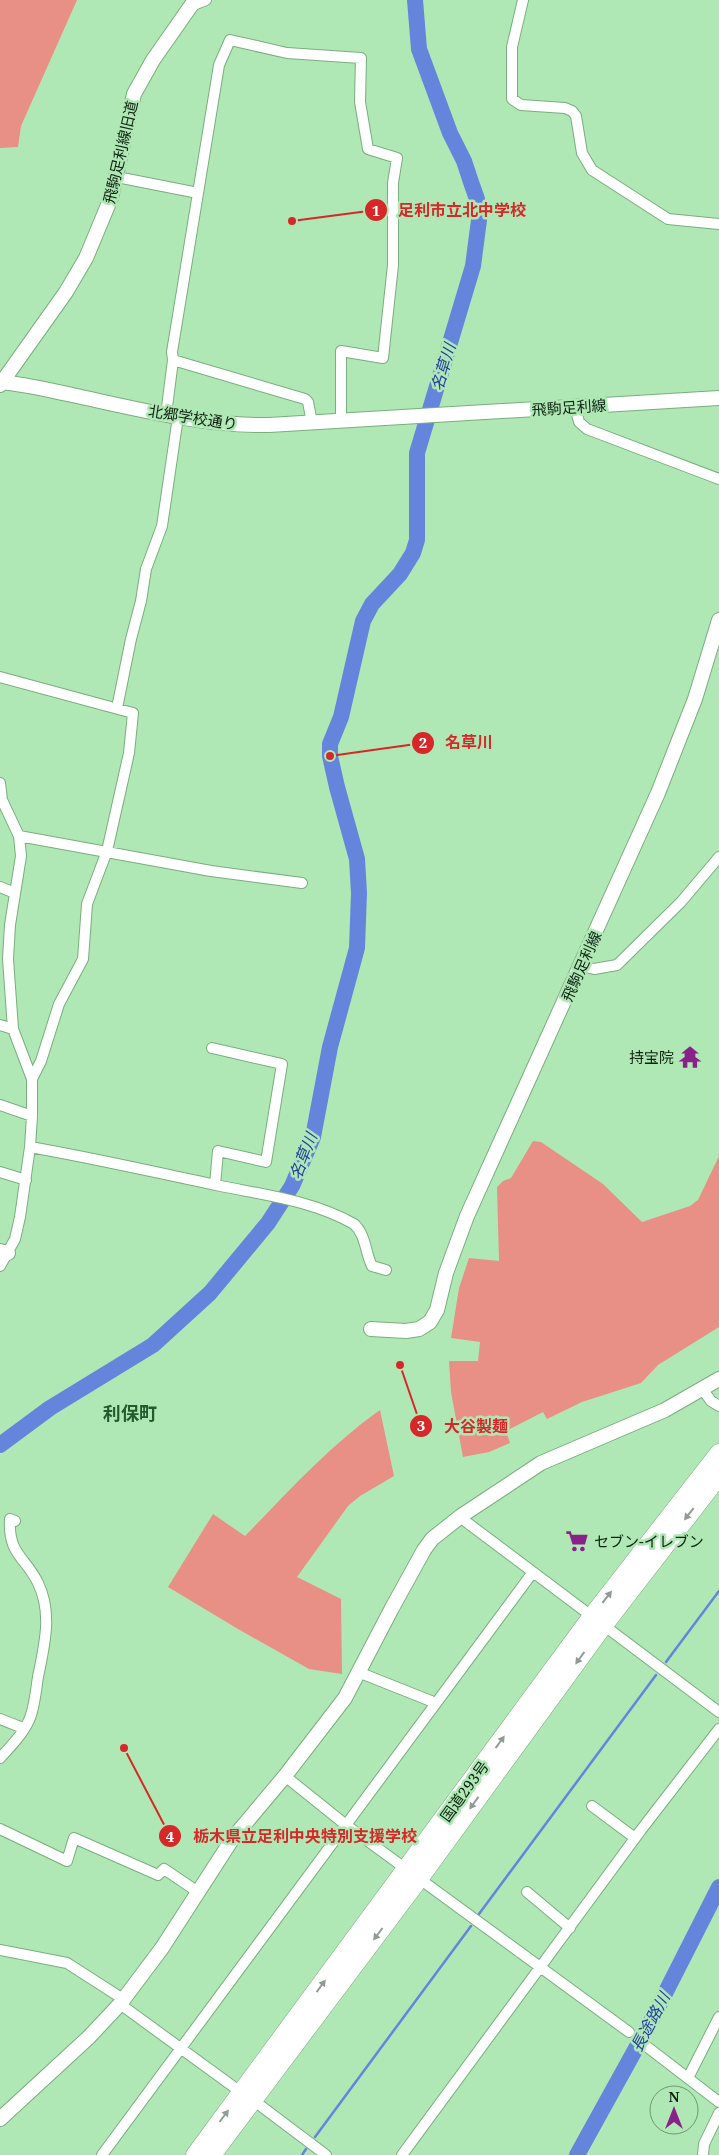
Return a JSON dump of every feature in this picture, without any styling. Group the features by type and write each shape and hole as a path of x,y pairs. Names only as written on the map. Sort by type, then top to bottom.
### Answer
{"highway":[{"name":"国道293号","path":"195,2155 247,2096 413,1874 719,1453"},
{"name":"国道293号","path":"598,1620 719,1476"},
{"name":"国道293号","path":"212,2155 247,2096"}],"street":[{"path":"193,3 206,0"},
{"path":"523,0 512,47 512,99 515,103 565,108 572,111 576,116 582,153 592,170 668,219 719,224"},
{"name":"飛駒足利線旧道","path":"1,383 77,274 97,234 117,176 134,94 153,60 193,3"},
{"path":"117,708 131,639 142,601 146,569 164,518 172,416 172,352 219,65 230,40 287,53 360,58 360,102 368,150 397,158 392,183 393,264 383,358 341,351 341,421"},
{"path":"117,176 198,193"},
{"path":"173,360 305,399 308,402 312,422"},
{"name":"北郷学校通り","path":"1,383 172,416 236,425 419,416"},
{"name":"飛駒足利線","path":"419,416 719,398"},
{"path":"575,407 579,422 587,429 719,479"},
{"name":"飛駒足利線","path":"371,1329 406,1331 419,1329 430,1322 437,1310 446,1273 467,1216 581,966 674,755 695,700 719,620"},
{"path":"0,677 133,713 129,753 107,851 87,904 83,959 59,1004 41,1061 32,1079"},
{"path":"0,783 1,800 19,836 20,856 4,957 13,1029 32,1079 30,1147 16,1239 4,1252 0,1266"},
{"path":"19,836 211,871 302,883"},
{"path":"581,966 594,969 616,965 681,902 719,857"},
{"path":"0,887 15,893"},
{"path":"0,1025 13,1029"},
{"path":"212,1048 282,1064 266,1162 218,1151 215,1185"},
{"path":"0,1105 32,1116"},
{"path":"30,1147 114,1162 215,1185 292,1199 354,1224 361,1231 367,1256 372,1266 386,1270"},
{"path":"0,1172 26,1180"},
{"path":"0,2119 89,2037 121,2002 162,1948 233,1838 334,1715 424,1550 441,1531 541,1463 665,1410 719,1379"},
{"path":"702,1390 711,1401 719,1406"},
{"path":"461,1516 532,1572 719,1712"},
{"path":"0,1758 31,1716 46,1636 47,1617 44,1597 38,1582 13,1547 9,1534 10,1519 15,1521"},
{"path":"102,2155 532,1572"},
{"path":"358,1672 435,1704"},
{"path":"0,1719 23,1728"},
{"path":"402,2155 635,1838 719,1729"},
{"path":"285,1776 346,1825 540,1969 629,2032"},
{"path":"592,1806 635,1838"},
{"path":"0,1830 67,1861 74,1838 158,1875 164,1869 198,1892"},
{"path":"527,1892 570,1928"},
{"path":"0,1950 67,1962 326,2155"},
{"path":"688,2078 719,2017"},
{"path":"646,2046 719,2102"},
{"path":"703,2155 704,2144 719,2113"}],"shaded area":[{"path":"0,0 77,0 21,126 18,147 0,148"},
{"path":"533,1141 541,1142 603,1184 642,1222 690,1206 698,1200 719,1156 719,1327 658,1365 641,1383 582,1402 547,1419 543,1412 506,1431 510,1443 489,1452 463,1457 451,1392 449,1361 478,1361 480,1342 451,1338 459,1288 469,1258 499,1261 497,1187 503,1181 511,1178"},
{"path":"380,1410 394,1476 360,1496 348,1506 297,1577 341,1599 342,1674 309,1669 168,1587 213,1514 245,1536 326,1454"}],"waterway":[{"name":"名草川","path":"0,1445 50,1408 153,1345 210,1293 268,1223 292,1186 313,1137 330,1047 357,948 359,893 357,859 337,787 330,756 330,744 341,717 363,621 372,604 400,574 413,553 417,540 417,453 473,266 479,220 477,199 464,161 450,133 419,49 415,0"},
{"path":"666,1662 719,1591"},
{"path":"479,1914 656,1675"},
{"name":"長途路川","path":"577,2155 650,2023 719,1887"},
{"path":"315,2137 471,1926"},
{"path":"302,2155 306,2149"}],"place":[{"name":"足利市立北中学校","path":"292,221"},
{"name":"名草川","path":"330,756"},
{"name":"持宝院","path":"690,1057"},
{"name":"大谷製麺","path":"400,1365"},
{"name":"セブン-イレブン","path":"577,1541"},
{"name":"栃木県立足利中央特別支援学校","path":"124,1748"}],"district":[{"name":"利保町","path":"130,1413"}]}
